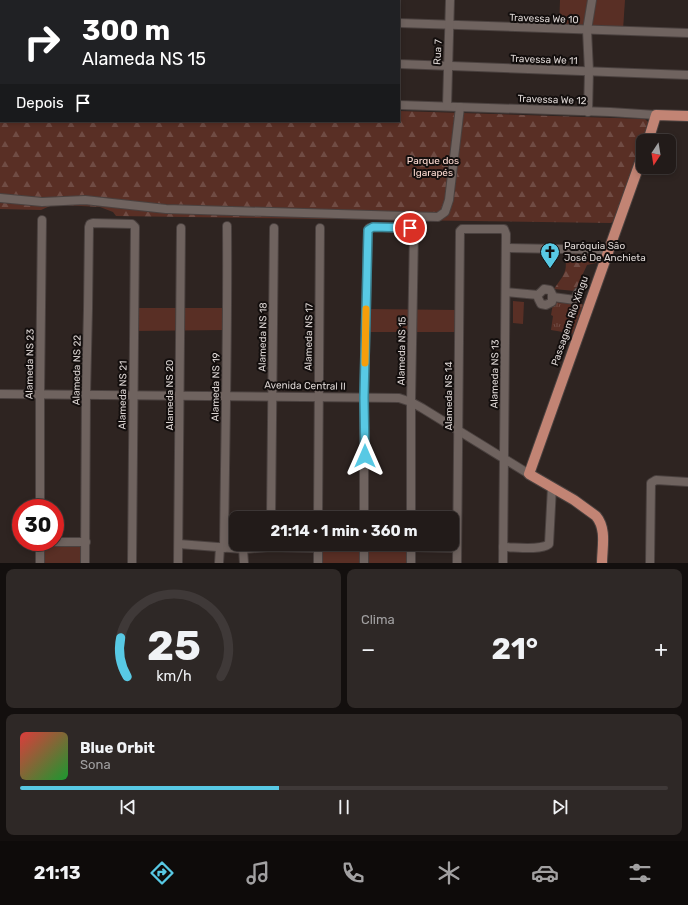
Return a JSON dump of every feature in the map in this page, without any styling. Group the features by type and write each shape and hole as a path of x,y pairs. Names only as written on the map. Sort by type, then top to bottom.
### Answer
{"main road":[{"path":"650,134 656,115 688,116"},
{"name":"Passagem Rio Xingu","path":"528,474 636,174"},
{"name":"Avenida Central II","path":"528,474 552,487 599,519 603,530 602,563"}],"street":[{"name":"Rua 7","path":"447,106 450,0"},
{"path":"588,112 589,72 587,30 592,0"},
{"name":"Travessa We 10","path":"400,23 449,26 688,33"},
{"name":"Travessa We 11","path":"400,64 688,75"},
{"path":"400,105 447,106"},
{"name":"Travessa We 12","path":"447,106 656,115"},
{"path":"0,198 42,202 85,200 166,209 438,217 445,212 449,200 460,107"},
{"name":"Alameda NS 23","path":"40,499 42,220"},
{"name":"Alameda NS 22","path":"85,563 89,225 91,223 132,224 135,227"},
{"name":"Alameda NS 19","path":"219,563 222,548 228,331 227,226"},
{"name":"Alameda NS 21","path":"132,563 135,227"},
{"name":"Alameda NS 20","path":"178,563 181,228"},
{"name":"Alameda NS 18","path":"271,511 274,228"},
{"name":"Alameda NS 17","path":"318,511 320,228"},
{"name":"Alameda NS 15","path":"364,398 369,228 410,228 414,230 411,511"},
{"name":"Alameda NS 13","path":"461,229 504,229 506,234 503,563"},
{"name":"Alameda NS 14","path":"457,511 461,229"},
{"path":"506,248 609,250"},
{"path":"538,295 547,287 553,298"},
{"path":"506,292 538,295"},
{"path":"553,298 575,300 578,292"},
{"path":"538,295 538,298 542,304 552,302 553,298"},
{"name":"Avenida Central II","path":"0,394 399,398 411,402 528,474"},
{"path":"364,398 364,511"},
{"path":"650,563 652,481 688,482"},
{"path":"503,547 537,548 546,547 550,544 552,487"},
{"path":"64,542 86,542"},
{"path":"179,544 229,548"},
{"path":"40,551 40,563"},
{"path":"243,551 244,563"},
{"path":"318,551 318,563"},
{"path":"364,551 364,563"},
{"path":"411,551 411,563"},
{"name":"Alameda NS 14","path":"457,551 457,563"}],"green space":[{"path":"560,0 625,0 623,30 559,28"},
{"name":"Parque dos Igarapés","path":"400,111 645,119 649,123 645,134 636,134 636,160 615,220 611,223 116,216 113,212 100,207 63,205 50,206 41,210 0,209 0,122 400,122"},
{"path":"564,250 599,252 596,263 587,265 575,291 554,289 565,271 566,263"},
{"path":"555,299 586,305 575,334 551,330 553,316 551,315"},
{"path":"513,301 524,302 523,324 513,323"},
{"path":"133,308 227,308 227,330 133,331"},
{"path":"367,309 460,310 459,332 366,332"},
{"path":"64,542 85,542 85,563 38,563 38,551 64,551"},
{"path":"318,551 411,551 411,563 318,563"}],"slow traffic":[{"path":"365,363 366,309"}],"place":[{"name":"Paróquia São José De Anchieta","path":"550,269"}],"route":[{"path":"365,456 364,398 368,230 373,227 410,228"}]}
